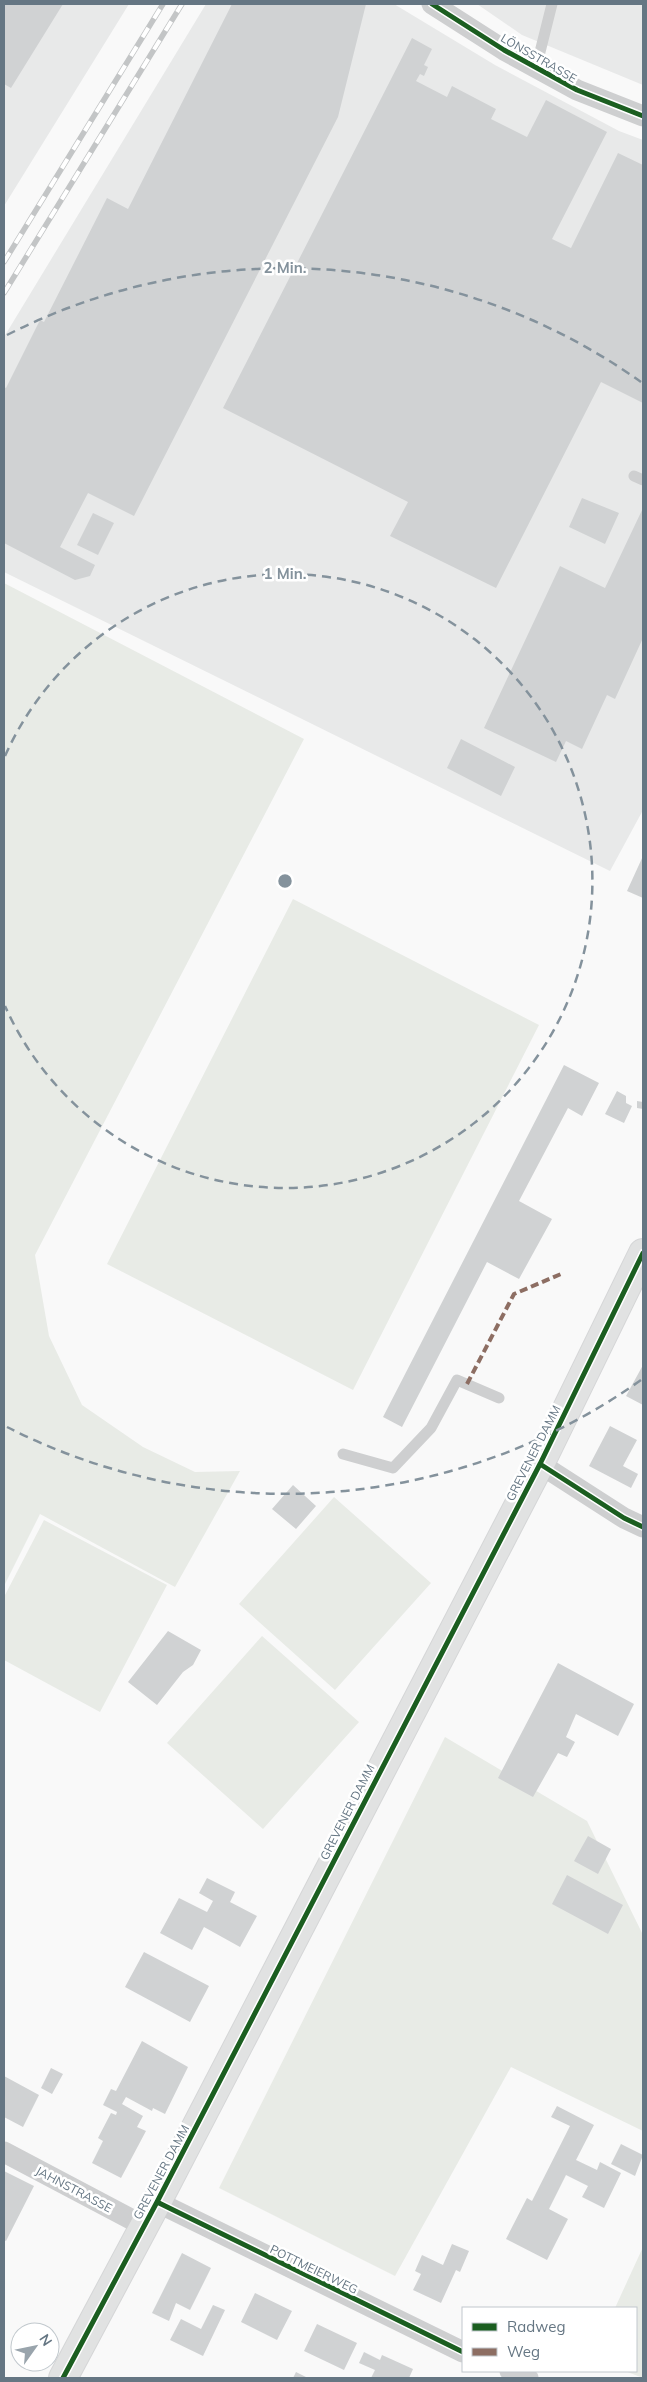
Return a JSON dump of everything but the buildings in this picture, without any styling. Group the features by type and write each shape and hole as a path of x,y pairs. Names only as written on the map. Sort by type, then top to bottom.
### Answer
{"main road":[{"name":"GREVENER DAMM","path":"63,2378 157,2202 540,1464 643,1253"}],"street":[{"name":"LÖNSSTRASSE","path":"432,4 504,50 577,90 643,116"},
{"path":"540,1464 624,1518 643,1527"},
{"name":"JAHNSTRASSE","path":"4,2152 144,2226"},
{"name":"POTTMEIERWEG","path":"157,2202 462,2352"},
{"path":"513,2372 528,2378"}],"lane":[{"path":"536,68 552,4"},
{"path":"343,1454 393,1468 431,1428 457,1380 499,1398"}],"shaded area":[{"path":"4,4 129,4 4,206"},
{"path":"206,4 394,4 495,65 619,131 643,140 643,810 610,871 4,572 4,337"},
{"path":"477,4 643,4 643,85 522,35"},
{"path":"4,583 304,739 35,1255 49,1336 82,1405 143,1447 195,1472 240,1471 175,1587 40,1514 4,1586"},
{"path":"293,899 539,1025 353,1390 107,1264"},
{"path":"334,1497 431,1583 335,1690 239,1604"},
{"path":"44,1520 167,1585 100,1712 4,1660 4,1597"},
{"path":"262,1636 359,1722 263,1829 167,1743"},
{"path":"445,1737 587,1821 643,1935 643,2131 511,2067 395,2276 219,2188"},
{"path":"643,2247 643,2378 628,2372 637,2372 637,2307 615,2307"}],"railway":[{"path":"4,262 163,4"},
{"path":"4,293 182,4"}],"marked path":[{"path":"467,1384 514,1294 561,1274"}],"cycle path":[{"path":"432,4 504,50 577,90 643,116"},
{"path":"63,2378 157,2202 540,1464 643,1253"},
{"path":"540,1464 624,1518 643,1527"},
{"path":"157,2202 462,2352"}]}
